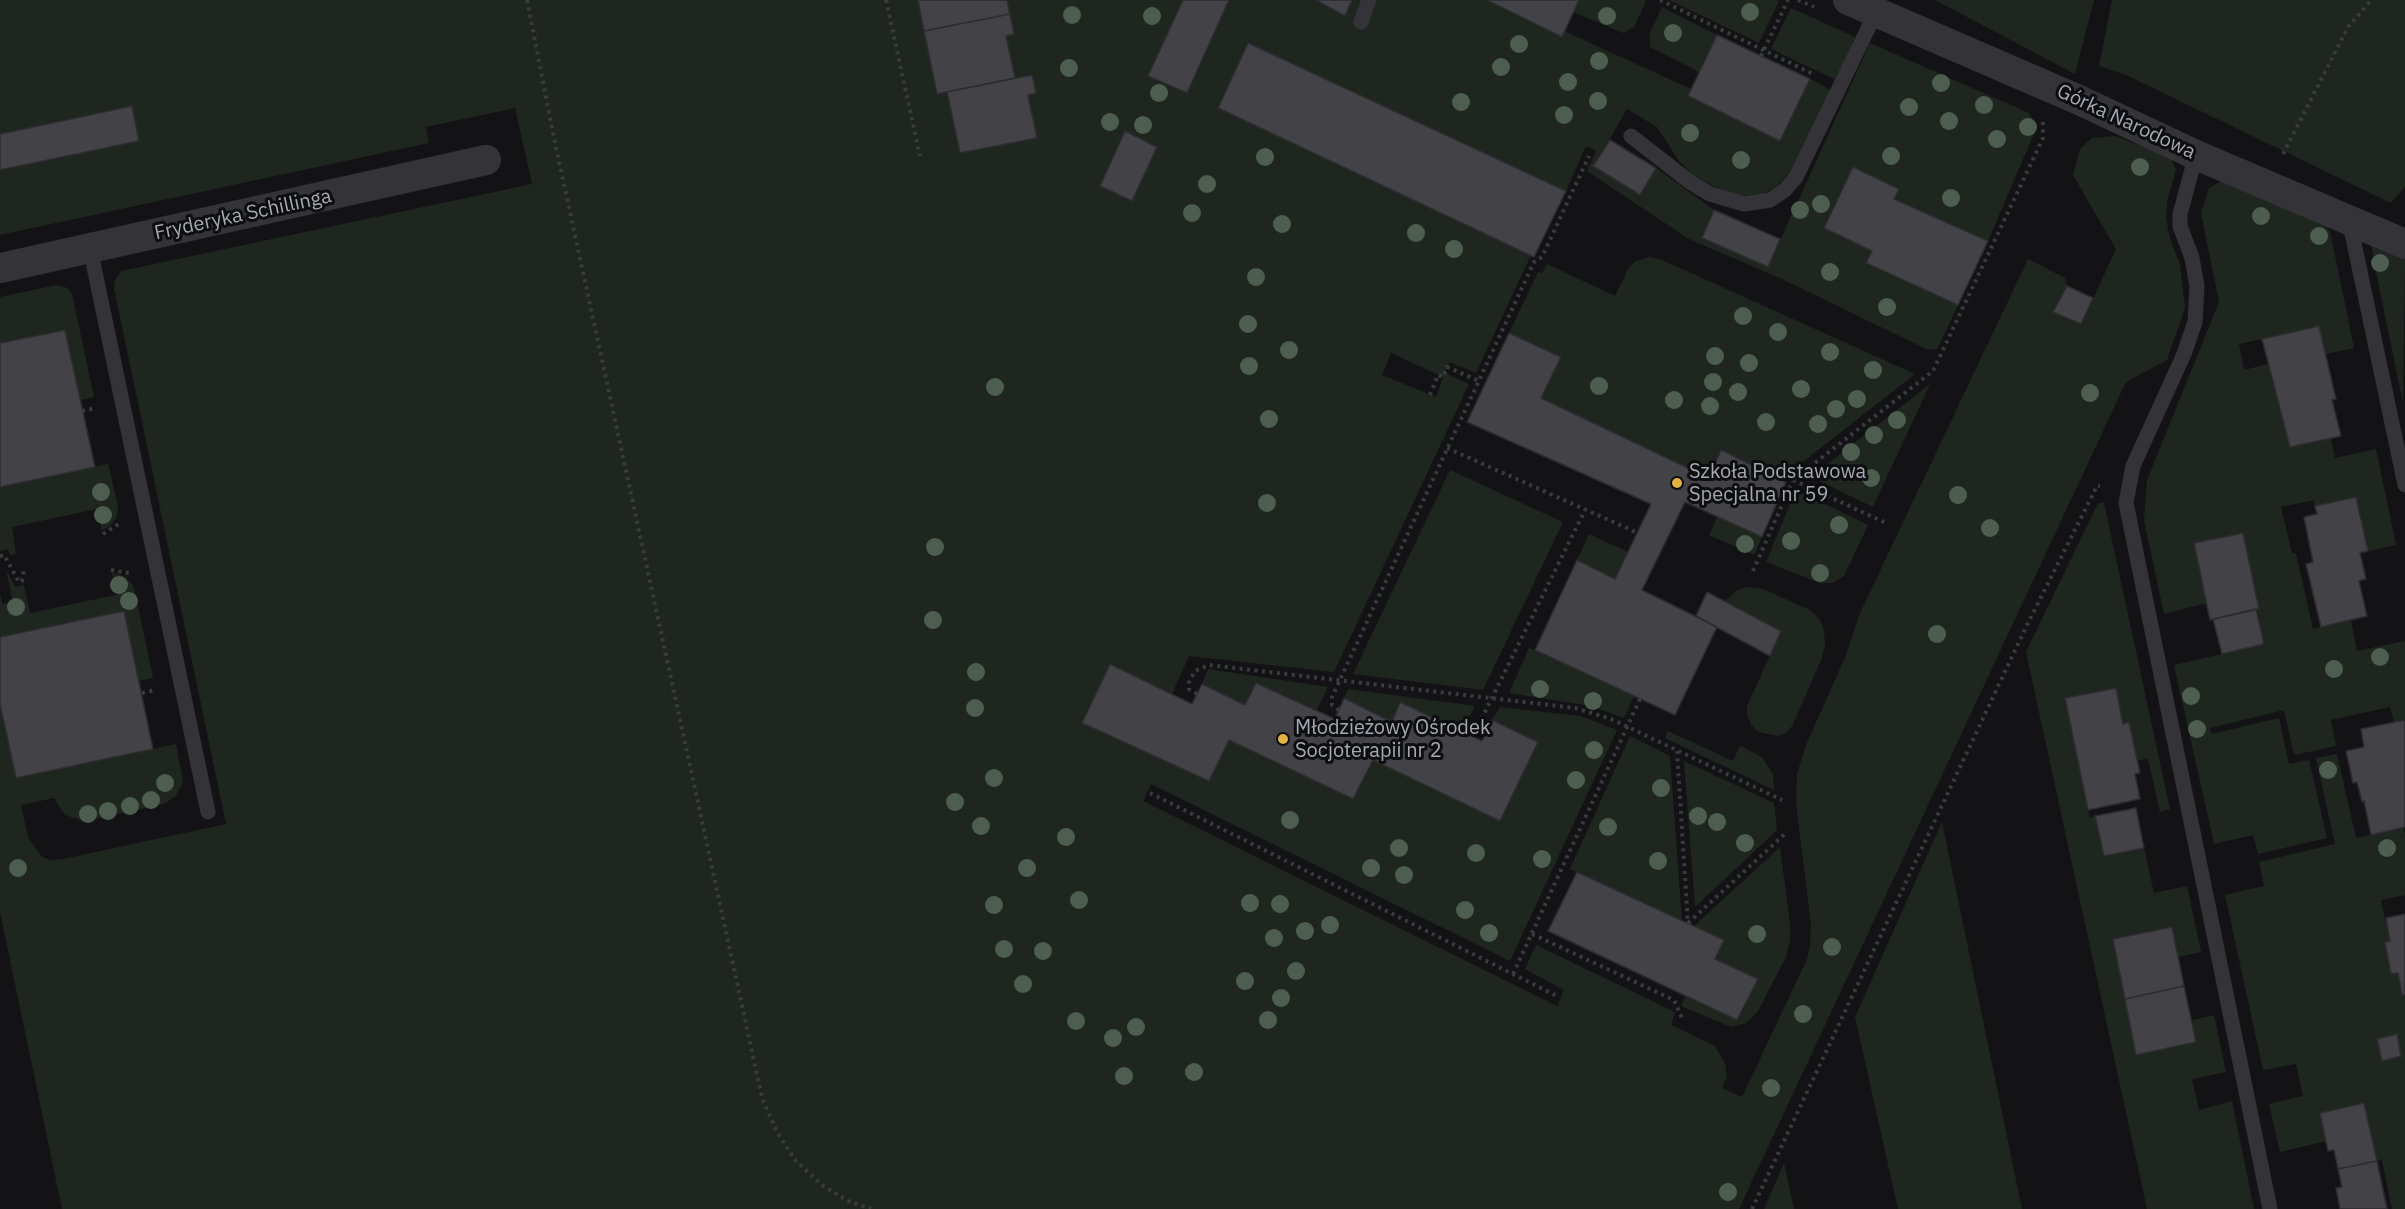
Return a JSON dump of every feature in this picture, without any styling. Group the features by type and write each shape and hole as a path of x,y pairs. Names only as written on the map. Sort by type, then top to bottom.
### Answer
{"street":[{"name":"Górka Narodowa","path":"1848,0 2079,100 2196,155 2405,244"},
{"name":"Fryderyka Schillinga","path":"0,268 486,160"}],"lane":[{"path":"1361,22 1369,0"},
{"path":"1631,136 1690,182 1710,194 1744,204 1762,202 1785,190 1796,177 1876,12"},
{"path":"2196,155 2180,214 2180,225 2192,258 2197,286 2195,322 2184,354 2136,458 2128,485 2128,520 2270,1209"},
{"path":"2349,219 2405,485"},
{"path":"90,248 208,812"}],"path":[{"path":"527,0 555,143 762,1098 777,1132 796,1161 822,1185 848,1201 871,1209"},
{"path":"886,0 920,156"},
{"path":"1660,0 1840,87"},
{"path":"1761,56 1788,0"},
{"path":"1798,0 1818,9"},
{"path":"2267,184 2349,27 2371,0"},
{"path":"1753,571 1793,480 1933,371 2043,138 2042,118"},
{"path":"1339,710 1332,705 1331,700 1340,680 1534,262 1542,257 1589,156"},
{"path":"1430,395 1438,375 1443,377 1447,367 1479,381"},
{"path":"82,411 101,407"},
{"path":"1447,448 1638,533"},
{"path":"1793,480 1886,523"},
{"path":"1752,1209 2026,627 2097,486 2128,485"},
{"path":"1487,731 1480,724 1491,699 1585,510"},
{"path":"0,556 4,555 19,582 22,581 24,570"},
{"path":"1197,694 1191,691 1188,684 1195,671 1209,665 1587,711 1627,726 1782,800"},
{"path":"142,693 160,689"},
{"path":"1513,974 1640,699"},
{"path":"1677,750 1688,924 1786,833"},
{"path":"1150,793 1559,997"},
{"path":"1532,934 1674,1000 1682,1018"}],"shaded area":[{"path":"0,0 1316,0 1345,15 1352,0 1487,0 1564,31 1691,89 1688,97 1780,141 1810,79 1831,90 1791,171 1777,186 1760,195 1741,196 1721,190 1693,175 1679,161 1657,127 1627,109 1594,166 1639,195 1656,168 1714,210 1702,238 1768,267 1870,43 2029,113 2035,124 2033,136 1988,241 1894,199 1899,189 1853,167 1824,227 1872,251 1866,264 1958,305 1937,349 1928,350 1782,279 1689,239 1587,171 1596,151 1586,146 1566,191 1248,44 1218,108 1531,255 1476,373 1450,362 1447,367 1445,373 1469,384 1334,672 1189,656 1172,694 1110,664 1209,781 1229,740 1353,799 1373,760 1500,820 1538,742 1492,720 1500,707 1581,716 1617,730 1510,961 1151,784 1143,801 1557,1006 1564,990 1525,969 1536,945 1675,1012 1671,1025 1715,1046 1725,1063 1727,1076 1722,1088 1742,1097 1807,959 1811,924 1796,803 1797,774 1806,745 1846,655 1860,613 2028,259 2065,278 2067,286 2054,312 2081,324 2116,249 2073,175 2080,149 2092,138 2115,136 2170,157 2176,170 2168,198 2166,216 2169,235 2180,265 2185,308 2167,360 2126,382 1739,1209 62,1209 0,912 0,704 16,778 176,744 183,782 176,796 164,804 84,821 65,815 54,798 21,805 28,837 41,856 50,860 63,859 226,824 114,288 115,280 121,271 532,184 515,108 426,127 429,143 0,235","holes":["1391,353 1443,377 1436,397 1382,375"]},
{"path":"1579,0 1646,1 1634,27 1623,33 1573,12"},
{"path":"1669,0 1776,0 1779,1 1759,43"},
{"path":"1935,0 2094,0 2075,74"},
{"path":"2112,0 2405,0 2405,186 2391,203 2126,75 2099,66"},
{"path":"1662,7 1717,35 1699,72 1650,47 1650,32"},
{"path":"1791,8 1855,37 1836,80 1771,49"},
{"path":"2221,181 2325,226 2330,231 2354,348 2326,354 2319,326 2239,344 2244,370 2268,364 2290,447 2331,438 2335,458 2376,449 2396,545 2368,551 2356,497 2315,506 2314,500 2281,507 2292,554 2296,553 2313,629 2351,620 2357,651 2405,641 2405,720 2394,722 2390,707 2331,720 2336,746 2294,755 2284,710 2210,728 2212,734 2279,718 2289,764 2309,760 2327,838 2258,854 2253,835 2214,844 2174,665 2264,644 2243,533 2194,543 2207,603 2164,614 2144,521 2147,480 2219,302 2201,213 2209,188"},
{"path":"2371,244 2405,259 2403,403 2378,282"},
{"path":"1650,257 1662,260 1915,374 1781,479 1721,451 1709,478 1541,398 1561,357 1509,333 1538,272 1542,273 1547,264 1615,296 1629,267 1636,261"},
{"path":"56,285 68,288 72,294 94,397 80,400 65,330 0,343 0,297"},
{"path":"1930,384 1873,507 1811,477"},
{"path":"108,464 118,506 117,516 111,525 102,530 97,509 12,527 16,554 11,555 7,549 0,551 0,487"},
{"path":"1450,470 1563,522 1483,690 1353,674"},
{"path":"1796,490 1868,525 1844,576 1832,583 1820,583 1766,562"},
{"path":"2098,503 2104,503 2170,809 2160,812 2148,759 2137,760 2129,723 2123,724 2115,688 2065,699 2088,810 2090,818 2095,816 2104,856 2144,848 2154,893 2187,886 2201,952 2178,957 2172,927 2113,939 2136,1055 2196,1042 2192,1020 2214,1015 2226,1072 2192,1079 2199,1110 2232,1101 2254,1209 2147,1209 2026,652"},
{"path":"1717,517 1762,537 1754,555 1709,535"},
{"path":"1589,534 1628,552 1615,579 1577,560"},
{"path":"6,569 15,587 24,585 30,613 116,595 112,573 125,576 134,587 153,678 139,681 124,611 0,637 0,592 2,604 13,602"},
{"path":"1746,587 1763,589 1810,610 1820,620 1824,631 1825,644 1822,658 1792,726 1786,733 1778,736 1759,732 1752,726 1747,715 1747,706 1781,631 1724,602 1736,591"},
{"path":"1529,648 1634,696 1624,718 1591,706 1509,693"},
{"path":"1208,669 1328,687 1317,710 1257,683 1245,705 1202,684"},
{"path":"1348,689 1475,706 1462,731 1400,703 1392,722 1344,698"},
{"path":"1668,731 1733,761 1740,746 1762,757 1773,774 1774,790 1665,738"},
{"path":"1630,736 1670,756 1682,921 1570,869"},
{"path":"2337,754 2356,838 2403,828 2405,836 2405,895 2381,900 2390,941 2385,943 2391,974 2398,973 2402,994 2405,994 2405,1209 2392,1209 2382,1160 2377,1161 2364,1103 2320,1113 2326,1141 2280,1152 2269,1104 2303,1096 2296,1064 2263,1070 2225,895 2264,886 2259,862 2335,844 2316,758"},
{"path":"1684,761 1774,803 1777,830 1695,907"},
{"path":"1942,822 2022,1209 1898,1209 1855,1017"},
{"path":"1780,847 1790,941 1786,957 1758,1011 1746,1023 1731,1027 1681,1006 1686,996 1738,1020 1758,979 1715,959 1724,940 1694,926"},
{"path":"1784,1163 1794,1209 1764,1209"}],"building":[{"path":"918,0 1007,0 1010,14 924,31"},
{"path":"1183,0 1229,0 1187,93 1148,76"},
{"path":"1316,0 1352,0 1345,16"},
{"path":"1487,0 1579,0 1562,37"},
{"path":"1010,14 1014,34 1006,36 1015,78 937,94 924,31"},
{"path":"1717,35 1810,79 1780,141 1688,96"},
{"path":"1248,43 1566,191 1534,257 1218,108"},
{"path":"1032,75 1036,93 1028,95 1037,138 960,153 947,92"},
{"path":"132,106 139,141 0,170 0,134"},
{"path":"1125,131 1157,147 1132,201 1100,186"},
{"path":"1610,140 1656,168 1640,195 1593,166"},
{"path":"1853,167 1899,189 1894,199 1988,241 1958,305 1866,263 1872,251 1824,228"},
{"path":"1714,210 1780,239 1768,267 1702,238"},
{"path":"2067,286 2093,298 2081,324 2053,312"},
{"path":"2319,326 2336,399 2332,400 2341,436 2290,447 2262,339"},
{"path":"65,330 95,467 0,487 0,343"},
{"path":"1509,333 1561,357 1541,398 1709,478 1721,450 1786,482 1762,537 1685,502 1642,590 1717,627 1675,715 1535,650 1577,560 1615,579 1651,504 1467,422"},
{"path":"2356,497 2368,551 2360,553 2366,579 2359,581 2367,616 2321,627 2306,564 2313,562 2304,517 2317,514 2315,506"},
{"path":"2243,533 2259,609 2210,620 2194,543"},
{"path":"1707,592 1781,631 1770,656 1696,616"},
{"path":"2256,609 2264,644 2222,654 2213,619"},
{"path":"124,611 153,749 16,778 0,704 0,637"},
{"path":"1110,664 1192,704 1202,684 1245,705 1256,683 1335,719 1344,698 1392,722 1400,702 1482,741 1492,720 1538,742 1500,821 1373,760 1353,799 1229,740 1209,781 1082,723"},
{"path":"2116,688 2123,724 2129,722 2140,773 2135,774 2140,799 2088,810 2065,698"},
{"path":"2405,720 2405,827 2371,835 2364,801 2362,802 2357,782 2353,783 2346,751 2364,747 2361,729"},
{"path":"2136,808 2144,848 2104,856 2095,816"},
{"path":"1577,872 1724,940 1715,959 1758,979 1737,1020 1548,931"},
{"path":"2405,914 2405,994 2402,995 2398,973 2391,974 2385,942 2390,941 2386,918"},
{"path":"2172,927 2184,986 2125,999 2113,939"},
{"path":"2184,986 2196,1042 2136,1055 2125,999"},
{"path":"2397,1034 2401,1056 2382,1061 2377,1039"},
{"path":"2364,1103 2377,1161 2338,1169 2334,1150 2328,1151 2320,1113"},
{"path":"2377,1161 2387,1209 2340,1209 2336,1188 2342,1187 2338,1169"}],"place":[{"name":"Szkoła Podstawowa Specjalna nr 59","path":"1677,483"},
{"name":"Młodzieżowy Ośrodek Socjoterapii nr 2","path":"1283,739"}]}
